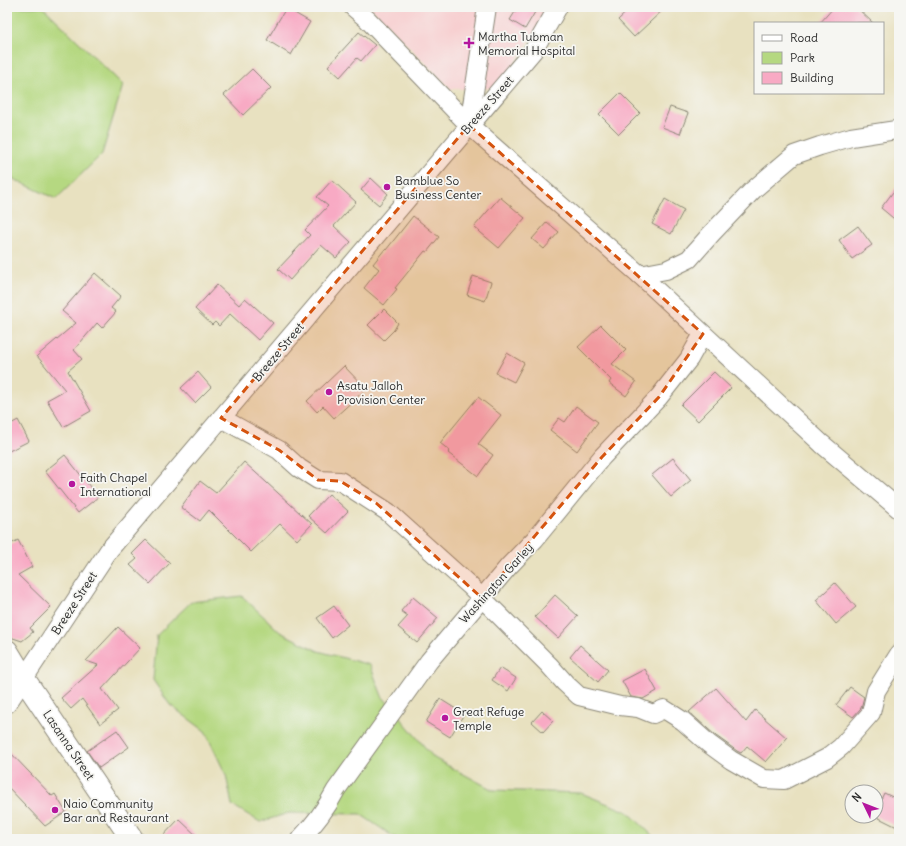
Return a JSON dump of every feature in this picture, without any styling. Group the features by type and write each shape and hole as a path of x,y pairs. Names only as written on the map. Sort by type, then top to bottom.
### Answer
{"street":[{"path":"353,7 368,20 469,125 640,275 822,444 899,509"},
{"path":"469,125 487,7"},
{"name":"Breeze Street","path":"7,704 109,550 532,51 558,7"},
{"path":"640,275 666,270 689,259 753,190 794,155 851,137 896,130"},
{"name":"Washington Garley","path":"300,839 314,825 327,807 336,790 428,661 509,566 535,539 602,457 659,398 689,359 703,334"},
{"path":"221,418 279,450 299,468 318,480 340,480 376,503 405,527 482,598 545,660 565,684 579,696 620,706 638,708 653,714 664,709 683,721 709,744 731,760 764,779 784,780 827,758 841,747 871,713 876,691 899,654"},
{"name":"Lasanna Street","path":"7,651 24,680 132,839"}],"highlighted area":[{"path":"469,125 703,334 659,397 602,457 482,598 376,503 340,481 318,480 279,450 221,418"}],"shaded area":[{"name":"Martha Tubman Memorial Hospital","path":"370,7 551,7 499,88 451,89"}],"green space":[{"path":"7,7 43,7 123,85 102,154 56,199 7,176"},
{"path":"242,596 280,632 318,651 370,665 382,696 434,758 493,790 581,793 628,812 656,839 397,839 360,814 289,813 260,822 232,805 226,775 205,731 170,705 153,680 157,635 191,602"}],"building":[{"path":"518,7 538,7 525,29 510,20"},
{"path":"632,7 666,7 634,37 618,20"},
{"path":"834,7 856,7 872,22 821,22"},
{"path":"286,8 310,22 291,55 267,40"},
{"path":"359,32 375,45 361,61 357,58 340,77 328,66"},
{"path":"252,69 271,88 243,115 224,95"},
{"path":"620,93 640,113 619,134 599,114"},
{"path":"670,107 688,113 680,134 662,127"},
{"path":"371,178 388,194 379,205 361,190"},
{"path":"332,180 356,202 334,226 351,242 336,258 321,245 290,280 278,269 310,235 305,230 328,206 317,197"},
{"path":"899,184 899,223 881,208"},
{"path":"500,197 525,218 499,248 474,227"},
{"path":"665,199 684,210 671,234 652,224"},
{"path":"413,216 439,237 427,252 425,251 395,288 397,289 384,305 364,288 379,269 373,264"},
{"path":"547,222 559,232 544,249 532,239"},
{"path":"858,226 872,245 852,259 839,240"},
{"path":"95,273 121,296 111,308 116,312 102,328 97,323 74,350 82,359 68,371 91,411 63,427 47,400 65,390 37,356 76,323 62,311"},
{"path":"473,276 491,282 485,301 467,295"},
{"path":"217,285 239,305 245,298 273,323 258,340 230,314 219,326 215,322 212,325 195,309"},
{"path":"384,309 398,323 394,330 384,340 368,325"},
{"path":"601,325 626,350 612,364 636,382 626,396 609,383 611,380 578,347"},
{"path":"507,353 524,363 514,382 496,373"},
{"path":"344,366 366,389 334,418 323,406 317,412 307,401"},
{"path":"198,372 211,387 195,403 181,388"},
{"path":"714,372 731,388 698,421 681,405"},
{"path":"478,397 501,415 478,444 493,455 478,476 448,453 450,451 440,443"},
{"path":"576,406 598,422 577,451 550,430 559,418 565,422"},
{"path":"18,420 29,441 7,452 7,426"},
{"name":"Faith Chapel International","path":"65,455 98,497 78,513 45,471"},
{"path":"673,458 691,480 671,497 652,475"},
{"path":"244,462 312,524 297,540 280,524 251,552 209,510 200,521 181,507 200,481 216,493"},
{"path":"329,494 348,511 327,533 308,516"},
{"path":"18,540 32,567 18,575 51,607 30,628 33,632 22,641 7,636 7,546"},
{"path":"146,540 170,563 150,584 130,565 137,559 132,554"},
{"path":"835,583 856,607 836,624 816,600"},
{"path":"555,595 578,616 558,638 535,617"},
{"path":"413,597 438,618 417,643 398,627 408,616 401,611"},
{"path":"334,606 348,625 332,638 317,618"},
{"path":"118,627 140,648 102,689 118,710 100,724 82,699 71,709 61,698 98,665 86,661"},
{"path":"580,645 608,670 598,682 570,657"},
{"path":"500,668 516,678 508,691 492,680"},
{"path":"645,669 657,691 643,699 631,697 622,681"},
{"path":"850,687 864,697 861,708 853,717 836,705"},
{"path":"716,688 746,722 755,710 787,738 766,762 747,746 741,753 737,751 716,736 689,712"},
{"name":"Great Refuge Temple","path":"440,699 464,714 450,737 426,722"},
{"path":"542,711 553,721 543,732 532,722"},
{"path":"117,730 129,747 99,768 87,751"},
{"path":"7,749 52,796 55,794 66,812 45,826 7,786"},
{"path":"884,793 899,800 899,828 884,820"},
{"path":"179,819 200,839 160,839"}],"place":[{"name":"Martha Tubman Memorial Hospital","path":"469,43"},
{"name":"Bamblue So Business Center","path":"387,187"},
{"name":"Asatu Jalloh Provision Center","path":"329,392"},
{"name":"Faith Chapel International","path":"72,484"},
{"name":"Great Refuge Temple","path":"445,718"},
{"name":"Naio Community Bar and Restaurant","path":"55,810"}]}
